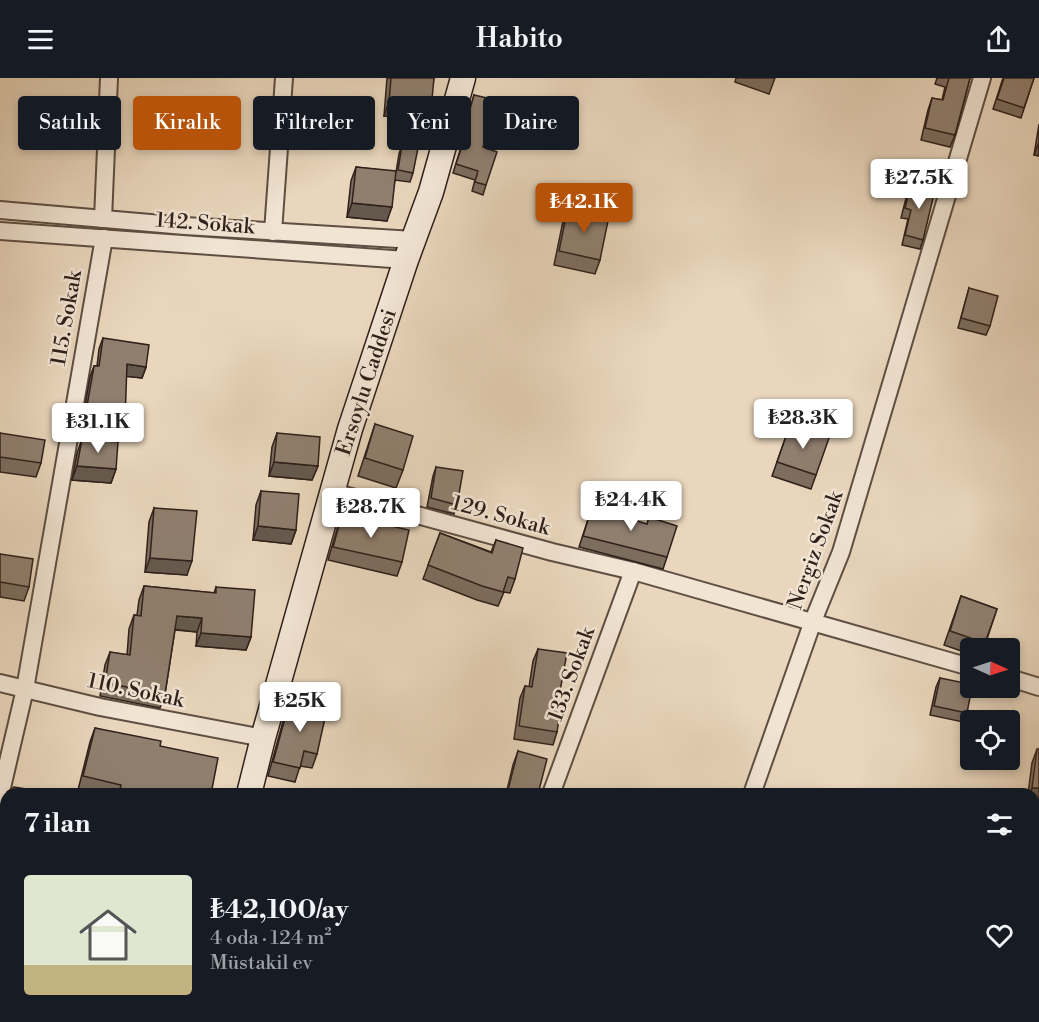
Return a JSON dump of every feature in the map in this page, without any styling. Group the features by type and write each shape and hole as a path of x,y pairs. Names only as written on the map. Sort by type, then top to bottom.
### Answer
{"street":[{"path":"104,219 109,78"},
{"path":"273,232 284,78"},
{"name":"Ersoylu Caddesi","path":"250,788 350,429 431,192 463,78"},
{"name":"Nergiz Sokak","path":"754,788 813,621 842,552 982,78"},
{"path":"0,210 273,232 410,250"},
{"name":"142. Sokak","path":"0,231 104,238 410,250"},
{"name":"115. Sokak","path":"2,788 25,689 104,238"},
{"name":"129. Sokak","path":"333,492 541,549 633,571 960,664"},
{"name":"133. Sokak","path":"553,788 633,571"},
{"path":"1020,681 1039,687"},
{"name":"110. Sokak","path":"0,683 100,706 263,738"}],"building":[{"path":"391,78 434,78 432,96 390,96"},
{"path":"949,78 970,78 955,135 925,128 932,98 943,100"},
{"path":"1004,78 1034,78 1024,108 997,99"},
{"path":"474,95 483,97 483,150 497,152 486,185 475,182 478,171 456,164 461,150 471,150 471,106"},
{"path":"401,150 418,150 413,173 398,170"},
{"path":"356,167 396,171 392,207 352,203"},
{"path":"911,184 935,190 923,240 905,235 911,210 905,208"},
{"path":"568,207 609,216 600,260 559,251"},
{"path":"969,288 998,296 990,326 961,318"},
{"path":"103,338 149,345 146,367 127,364 125,420 85,417 94,366 99,366"},
{"path":"375,424 413,436 403,470 365,458"},
{"path":"790,425 829,438 816,475 777,462"},
{"path":"0,433 45,440 41,463 0,457"},
{"path":"277,433 320,437 318,466 274,462"},
{"path":"82,439 118,442 116,469 77,466"},
{"path":"436,467 463,471 457,505 431,498"},
{"path":"261,491 299,494 296,530 258,526"},
{"path":"592,507 647,524 649,517 677,526 667,557 583,536"},
{"path":"154,508 197,511 192,561 150,558"},
{"path":"342,515 409,530 402,562 333,547"},
{"path":"440,533 492,553 496,540 523,548 515,579 508,577 503,592 428,565"},
{"path":"0,554 33,559 29,587 0,582"},
{"path":"144,586 216,593 216,587 255,590 251,637 201,633 202,618 177,616 165,694 105,683 110,652 130,655 134,615 141,616"},
{"path":"961,596 997,609 987,638 970,638 950,631"},
{"path":"538,649 567,653 560,691 563,692 557,732 519,726 525,686 532,687"},
{"path":"940,678 960,682 960,698 970,698 968,710 960,712 934,706"},
{"path":"290,700 327,709 317,754 304,751 300,768 273,762"},
{"path":"95,728 161,741 160,746 218,758 212,788 120,788 121,785 83,776"},
{"path":"1037,749 1039,749 1039,788 1032,788"},
{"path":"518,751 547,759 540,788 509,788"}]}
